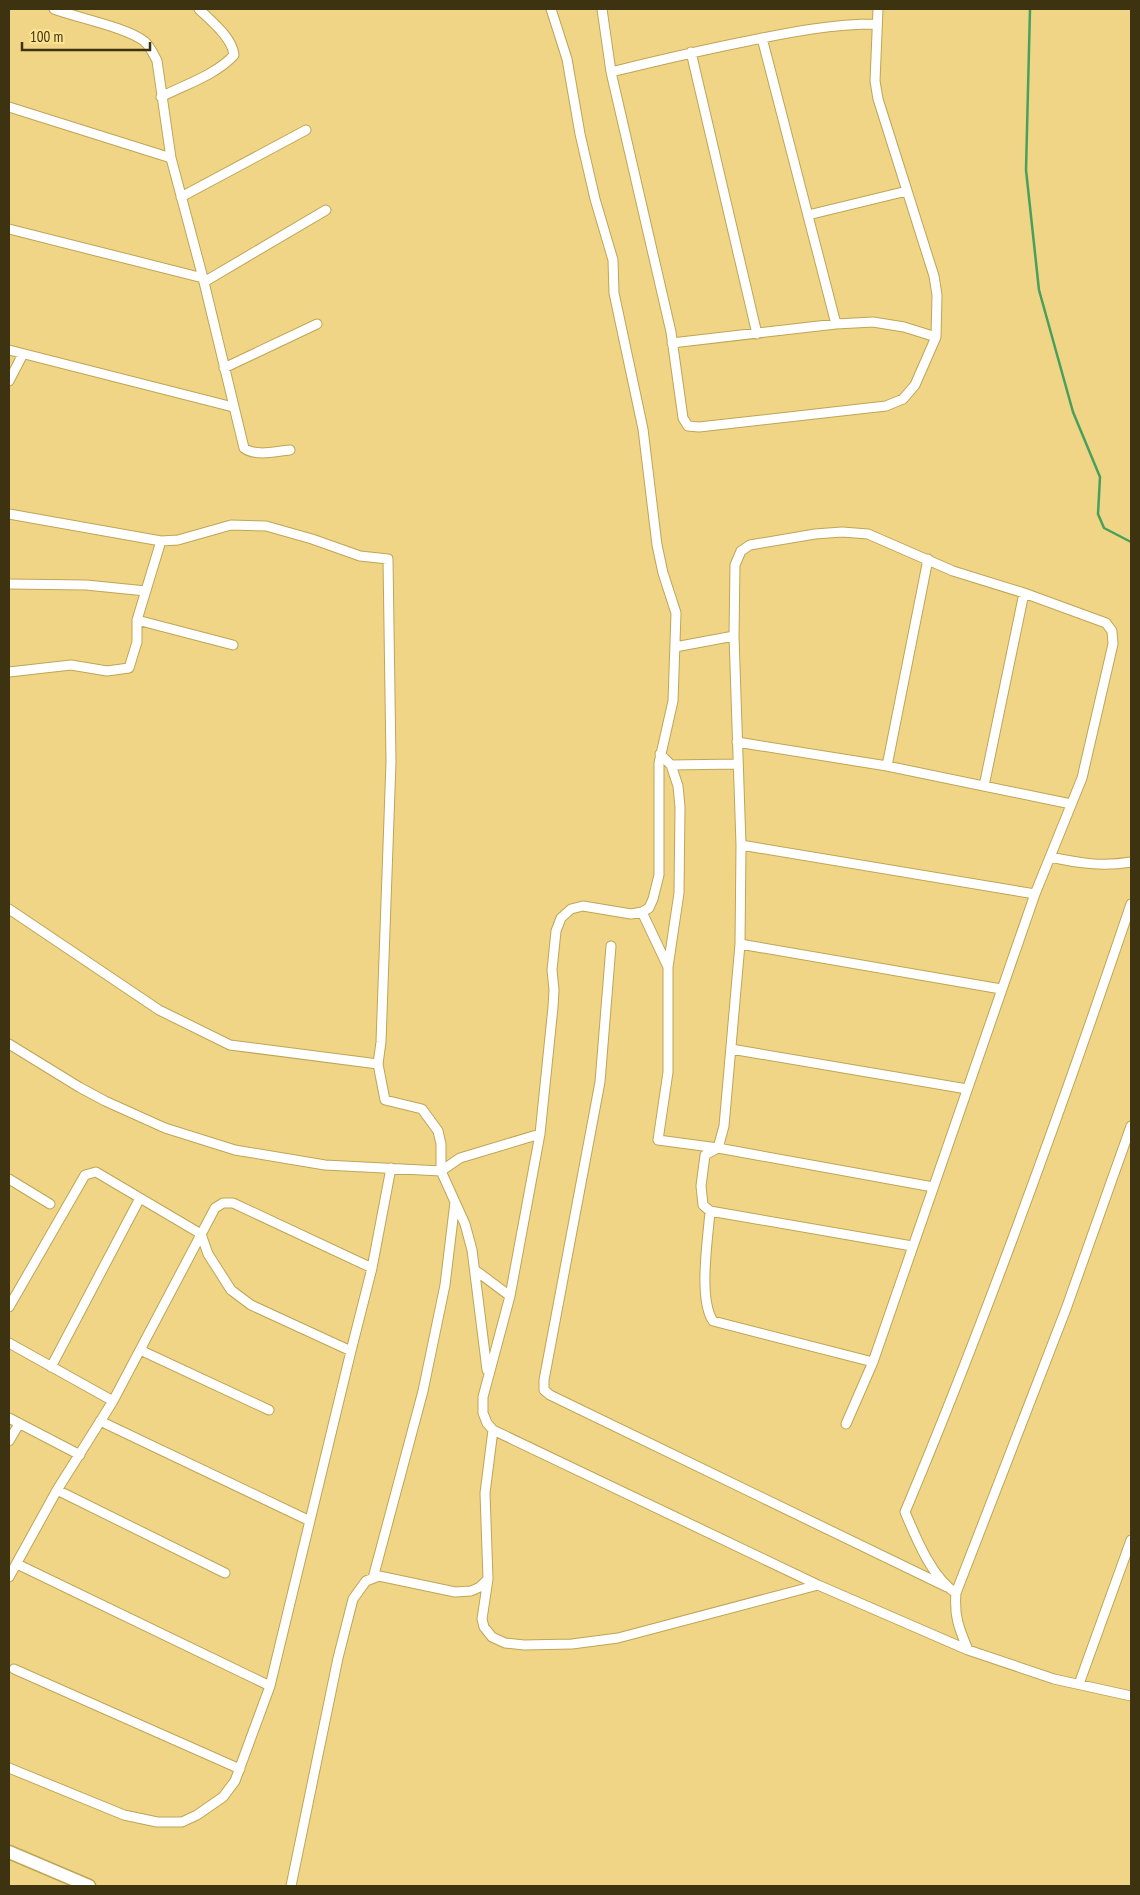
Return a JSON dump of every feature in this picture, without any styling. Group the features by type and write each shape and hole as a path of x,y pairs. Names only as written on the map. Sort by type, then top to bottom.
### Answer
{"main road":[{"path":"9,1852 89,1886"}],"street":[{"path":"161,97 208,74 234,55 233,47 199,9"},
{"path":"551,9 568,58 580,134 592,190 613,260 614,293 643,428 657,545 663,573 676,613 676,647 671,716 660,754 659,875 653,899 649,908 642,912 631,914 583,906 571,909 561,918 556,930 552,970 554,1008 540,1134 510,1296 483,1397 483,1413 487,1423 493,1430 818,1586 968,1650 1054,1678 1131,1696"},
{"path":"602,9 611,72 672,342 683,418 688,426 699,427 886,406 902,399 915,385 936,337 937,295 934,276 878,99 875,81 878,9"},
{"path":"60,10 143,41 152,50 157,61 171,158 204,280 244,448 249,452 256,453 290,450"},
{"path":"611,72 692,52 820,27 845,24 876,24"},
{"path":"762,38 836,324"},
{"path":"692,52 756,334"},
{"path":"9,108 171,158"},
{"path":"182,197 306,130"},
{"path":"808,215 907,191"},
{"path":"9,228 204,280 326,210"},
{"path":"672,342 836,324 873,322 904,327 936,337"},
{"path":"224,368 317,324"},
{"path":"9,350 233,407"},
{"path":"9,381 23,354"},
{"path":"9,514 161,541 178,540 232,526 266,526 312,539 360,556 388,559 391,762 381,1042 378,1064 385,1100 422,1109 438,1130 441,1144 441,1172 464,1224 475,1270 488,1376"},
{"path":"846,1424 873,1362 1035,894 1082,778 1113,644 1112,631 1106,623 1024,593 953,571 868,534 842,532 815,534 750,545 740,552 735,565 734,636 741,845 740,944 724,1126 718,1148 705,1155 701,1186 703,1205 710,1211 912,1246"},
{"path":"9,672 71,665 107,671 129,668 137,642 137,620 161,541"},
{"path":"887,766 928,560"},
{"path":"9,584 86,585 146,591"},
{"path":"984,786 1024,593"},
{"path":"137,620 233,645"},
{"path":"676,647 734,636"},
{"path":"737,742 887,766 1071,804"},
{"path":"660,754 671,765 678,786 680,883 668,967 668,1072 658,1140 718,1148 933,1187"},
{"path":"671,765 737,764"},
{"path":"741,845 1035,894"},
{"path":"1050,857 1091,865 1110,866 1131,862"},
{"path":"947,1587 921,1548 905,1512 948,1410 1027,1201 1131,904"},
{"path":"9,909 159,1010 230,1045 378,1064"},
{"path":"642,912 668,967"},
{"path":"740,944 1001,989"},
{"path":"612,946 600,1082 544,1380 544,1390 558,1399 956,1592"},
{"path":"9,1044 105,1101 165,1128 234,1150 325,1165 441,1172 460,1158 540,1134"},
{"path":"731,1049 967,1089"},
{"path":"968,1650 957,1623 955,1610 956,1592 1066,1309 1131,1126"},
{"path":"9,1768 124,1814 157,1822 182,1822 223,1797 235,1781 270,1686 372,1268 391,1168"},
{"path":"9,1307 85,1175 96,1172 201,1234 208,1254 231,1290 251,1305 351,1351"},
{"path":"10,1182 50,1204"},
{"path":"51,1366 140,1198"},
{"path":"373,1578 423,1391 445,1286 455,1201"},
{"path":"9,1577 18,1564 57,1490 113,1401 215,1208 223,1202 233,1203 372,1268"},
{"path":"710,1211 704,1298 708,1313 713,1321 873,1362"},
{"path":"475,1270 510,1296"},
{"path":"9,1343 113,1401"},
{"path":"140,1350 269,1410"},
{"path":"9,1418 80,1455"},
{"path":"100,1421 310,1521"},
{"path":"9,1441 18,1424"},
{"path":"493,1430 485,1493 488,1579 482,1619 484,1627 492,1637 505,1643 524,1645 572,1644 618,1638 818,1586"},
{"path":"57,1490 225,1574"},
{"path":"1079,1684 1131,1540"},
{"path":"18,1564 270,1686"},
{"path":"291,1886 338,1658 353,1599 361,1587 379,1576 455,1592 471,1591 480,1587 488,1579"},
{"path":"14,1669 240,1769"}],"waterway":[{"path":"1030,9 1026,170 1039,290 1073,412 1100,477 1098,514 1104,528 1131,542"}]}
